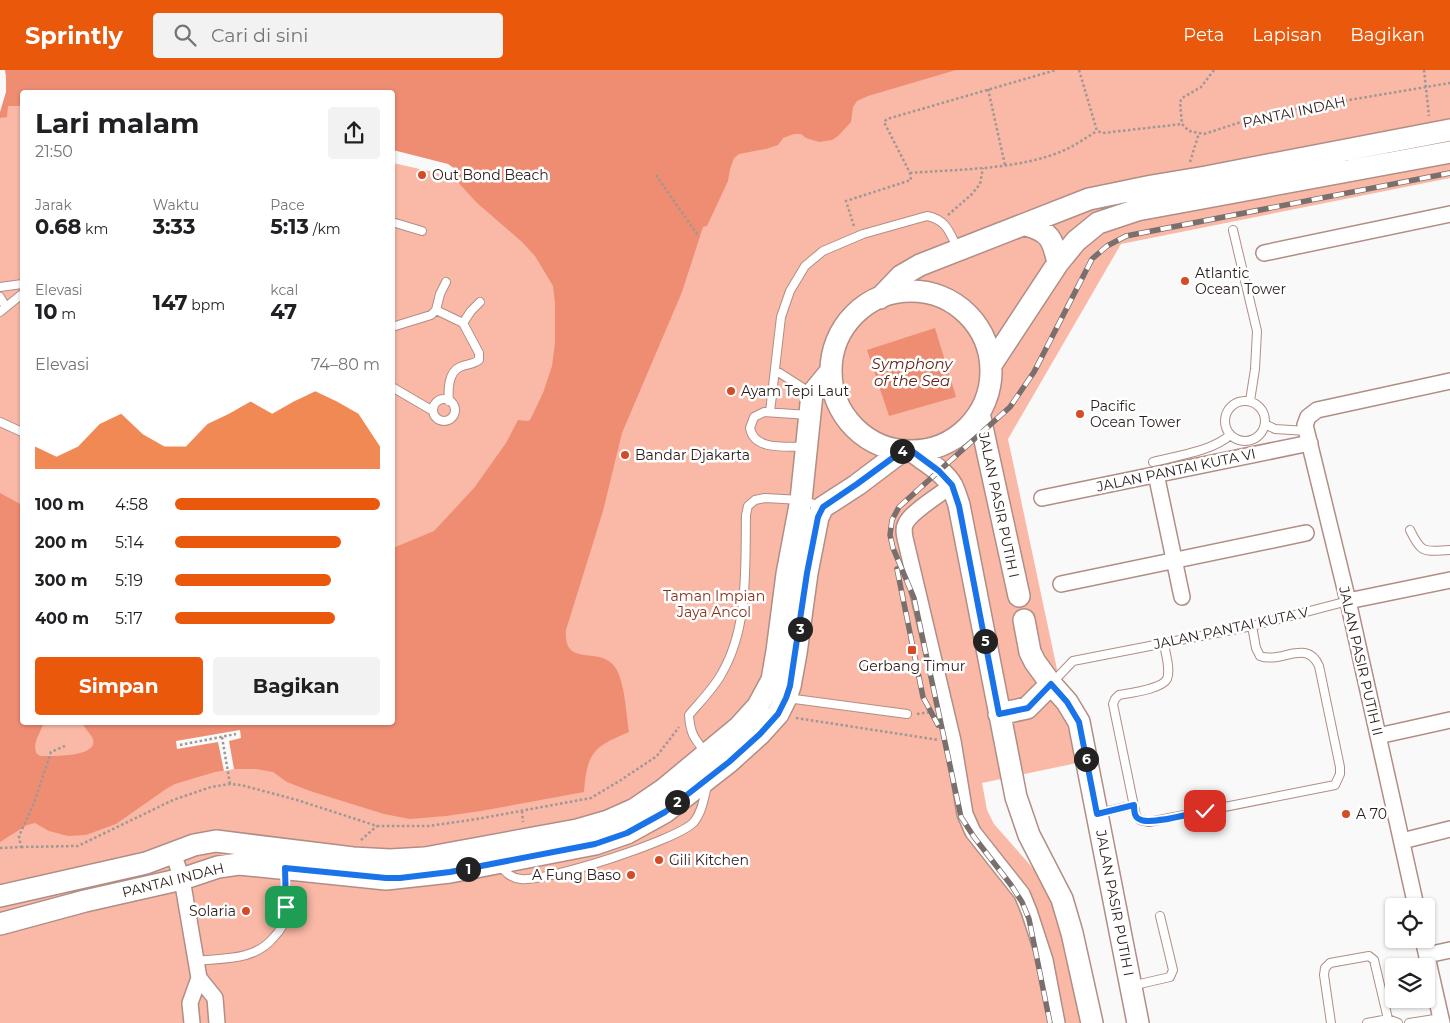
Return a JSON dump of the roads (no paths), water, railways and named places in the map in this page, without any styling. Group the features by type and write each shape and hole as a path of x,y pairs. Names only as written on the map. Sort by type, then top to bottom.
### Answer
{"street":[{"path":"880,298 901,276 914,268 1089,199 1440,132"},
{"path":"991,365 1058,263 1076,241 1098,223 1137,210 1450,152"},
{"path":"1264,253 1450,214"},
{"path":"1026,225 1043,230 1055,250 1058,263"},
{"path":"900,292 922,292 943,298 962,309 976,325 986,344 991,365 989,390 980,413 966,430 949,442 929,449 907,451 880,445 860,433 844,416 834,395 830,372 832,353 839,336 849,320 863,307 880,298 900,292"},
{"path":"812,394 830,372"},
{"name":"JALAN PANTAI KUTA VI","path":"1042,498 1308,430 1317,410 1450,381"},
{"name":"PANTAI INDAH","path":"0,896 146,863 194,845 216,841 353,858 390,860 425,858 578,830 608,822 635,809 663,790 739,727 758,706 772,680 787,574 801,500 812,394"},
{"name":"JALAN PASIR PUTIH I","path":"980,413 1019,596"},
{"name":"JALAN PASIR PUTIH II","path":"1308,430 1414,898"},
{"path":"907,451 939,471 952,485 959,506 999,714 1020,810 1029,835 1062,899 1072,933 1092,1023"},
{"path":"823,507 907,451"},
{"path":"1155,468 1182,597"},
{"path":"952,485 915,512 906,522 903,530 953,741 965,814 973,832 1022,894 1026,902 1045,960 1057,1023"},
{"name":"PANTAI INDAH","path":"0,924 85,901 182,879 228,865 285,868 386,878 450,872 595,844 627,833 665,812 709,777 760,734 783,704 790,686 807,573 818,517 823,507"},
{"path":"1061,584 1306,533"},
{"name":"JALAN PANTAI KUTA V","path":"1348,601 1450,580"},
{"name":"JALAN PASIR PUTIH I","path":"1024,620 1030,652 1051,684 1067,702 1079,722 1138,1023"},
{"path":"999,714 1028,708 1051,684"},
{"path":"1378,736 1450,720"},
{"path":"1402,841 1450,829"},
{"path":"173,853 182,879 199,978 215,998 217,1023"},
{"path":"1425,948 1442,1020"},
{"path":"1427,955 1450,950"},
{"path":"192,1023 190,1003 199,978"}],"lane":[{"path":"770,412 781,317 790,290 805,266 823,251 857,236 927,216 938,218 945,225 959,251"},
{"path":"395,223 422,231"},
{"path":"1234,230 1257,331 1255,369 1250,401"},
{"path":"395,325 423,318 436,310 440,294 446,282"},
{"path":"0,286 20,284"},
{"path":"0,312 20,296"},
{"path":"0,297 6,306"},
{"path":"463,323 480,302"},
{"path":"395,389 434,411 439,420 451,419 455,412 455,408 450,401 450,386 454,371 474,364 478,360 479,353 463,323 436,310"},
{"path":"775,370 812,394"},
{"path":"434,411 438,402 450,401"},
{"path":"1250,401 1256,404 1263,412 1265,424 1259,435 1248,441 1235,439 1230,435 1224,423 1227,410 1237,402 1250,401"},
{"path":"806,447 764,445 757,442 750,428 754,417 764,412 810,415"},
{"path":"0,422 20,431"},
{"path":"1265,424 1275,429 1308,430"},
{"path":"1155,468 1222,442 1230,435"},
{"path":"707,754 693,737 689,715 722,675 736,645 744,589 746,514 748,506 756,500 765,498 801,500 823,507"},
{"path":"1410,530 1418,546 1422,549 1427,551 1450,550"},
{"name":"JALAN PANTAI KUTA V","path":"1051,684 1074,661 1252,626 1348,601"},
{"path":"1164,643 1168,672 1167,679 1161,686 1119,695 1115,698 1113,704 1136,816 1140,820 1149,822 1335,785 1339,780 1340,767 1316,659 1311,654 1303,652 1272,658 1260,656 1256,648 1252,626"},
{"path":"783,704 907,714"},
{"path":"1097,814 1134,805"},
{"path":"195,961 245,956 259,951 271,942 285,920 285,868"},
{"path":"1131,986 1170,977 1172,974 1173,970 1160,916"},
{"path":"1331,1023 1324,968 1330,963 1369,956 1374,960 1388,1019"},
{"path":"1367,1023 1388,1019 1398,1023"},
{"path":"1409,1023 1442,1020"}],"water":[{"path":"0,70 956,70 857,101 853,107 851,122 832,140 819,142 806,138 801,134 794,134 783,138 778,145 739,154 734,158 728,181 707,226 703,227 682,292 622,433 603,511 566,630 570,649 583,655 600,657 615,667 623,689 629,732 607,742 594,753 587,768 584,792 481,811 410,819 384,814 310,791 287,782 273,772 256,769 234,769 215,772 175,784 116,824 86,835 68,836 49,831 35,823 27,825 0,842 0,493 20,504 20,725 43,725 35,746 36,753 40,756 72,755 89,750 93,745 93,739 83,725 395,725 395,547 434,531 474,488 506,443 518,420 530,420 543,393 552,366 555,343 555,303 553,286 535,256 522,242 477,203 456,180 443,174 395,163 395,90 20,90 20,106 8,106 7,117 0,118"},
{"name":"Symphony of the Sea","path":"935,328 956,397 889,416 867,350"}],"railway":[{"path":"1050,1023 1029,919 1022,902 961,817 914,598 893,548 890,535 892,520 899,507 1010,407 1034,372 1092,259 1107,246 1126,236 1450,173"},
{"path":"897,569 923,697 938,725"}],"place":[{"name":"Out Bond Beach","path":"422,175"},
{"name":"Atlantic Ocean Tower","path":"1185,281"},
{"name":"Ayam Tepi Laut","path":"731,391"},
{"name":"Pacific Ocean Tower","path":"1080,414"},
{"name":"Bandar Djakarta","path":"625,455"},
{"name":"Gerbang Timur","path":"912,650"},
{"name":"A 70","path":"1346,814"},
{"name":"Gili Kitchen","path":"659,860"},
{"name":"A Fung Baso","path":"631,875"},
{"name":"Solaria","path":"246,911"}],"park label":[{"name":"Taman Impian Jaya Ancol","path":"714,604"}]}
